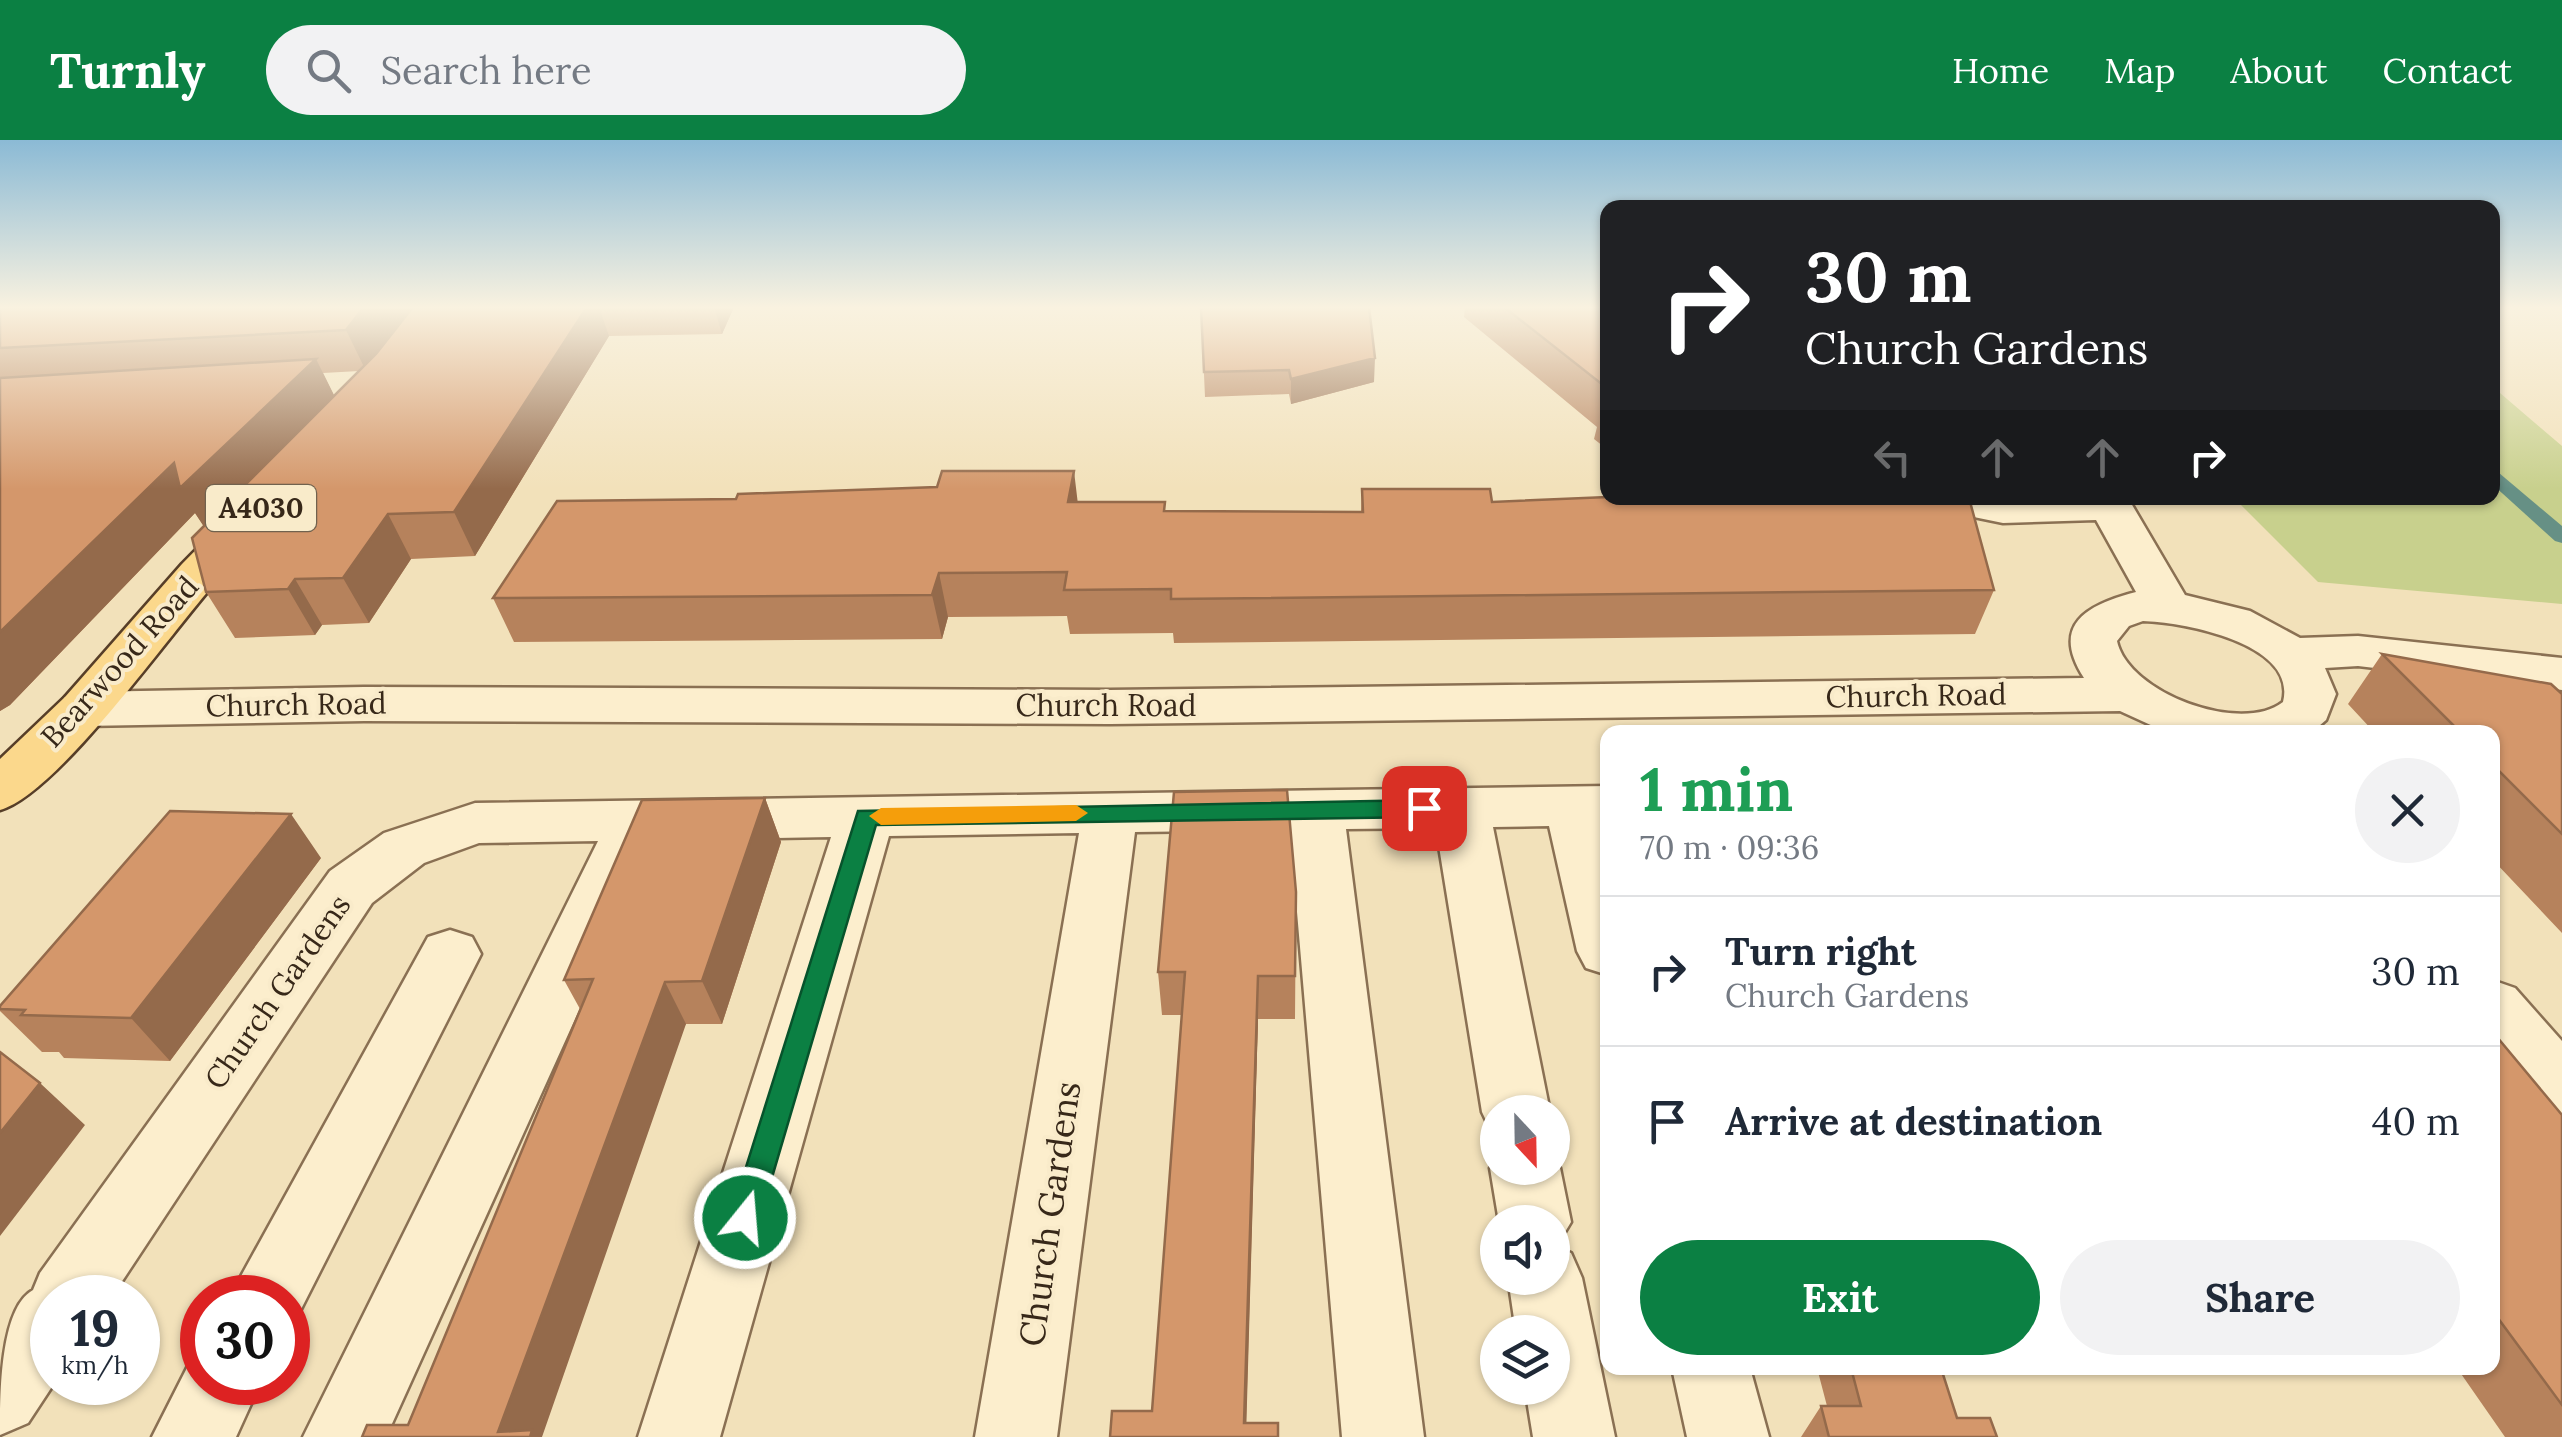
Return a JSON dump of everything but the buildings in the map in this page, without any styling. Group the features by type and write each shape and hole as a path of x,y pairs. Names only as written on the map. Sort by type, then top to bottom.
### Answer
{"main road":[{"name":"Bearwood Road","path":"0,791 83,709 198,574 276,493"}],"street":[{"path":"1974,505 2058,505"},
{"path":"2111,505 2167,606"},
{"path":"2207,725 2192,723 2129,694 2106,674 2094,656 2091,637 2099,622 2115,612 2138,606 2167,606 2233,621 2264,636 2288,654 2305,675 2312,695 2306,712 2288,725"},
{"path":"2288,654 2358,651 2562,674"},
{"name":"Church Road","path":"83,709 364,704 1130,707 1683,717 2129,694"},
{"name":"Church Gardens","path":"83,1275 351,886 404,848 475,822 1590,806 1600,887"},
{"path":"1461,808 1513,1095"},
{"path":"1316,810 1383,1437"},
{"name":"Church Gardens","path":"1016,1437 1110,813"},
{"path":"679,1437 866,816"},
{"path":"344,1437 637,820"},
{"path":"279,1275 450,954"},
{"path":"2500,1015 2562,1088"},
{"path":"1548,1295 1574,1437"},
{"path":"0,1395 30,1351"},
{"path":"1713,1375 1728,1437"},
{"path":"193,1437 210,1405"}],"green space":[{"path":"2500,393 2562,446 2562,604 2318,582 2241,505 2500,505"}],"waterway":[{"path":"2500,480 2562,537"}],"slow traffic":[{"path":"881,816 1076,813"}],"route":[{"path":"745,1218 866,816 1424,808"}]}
